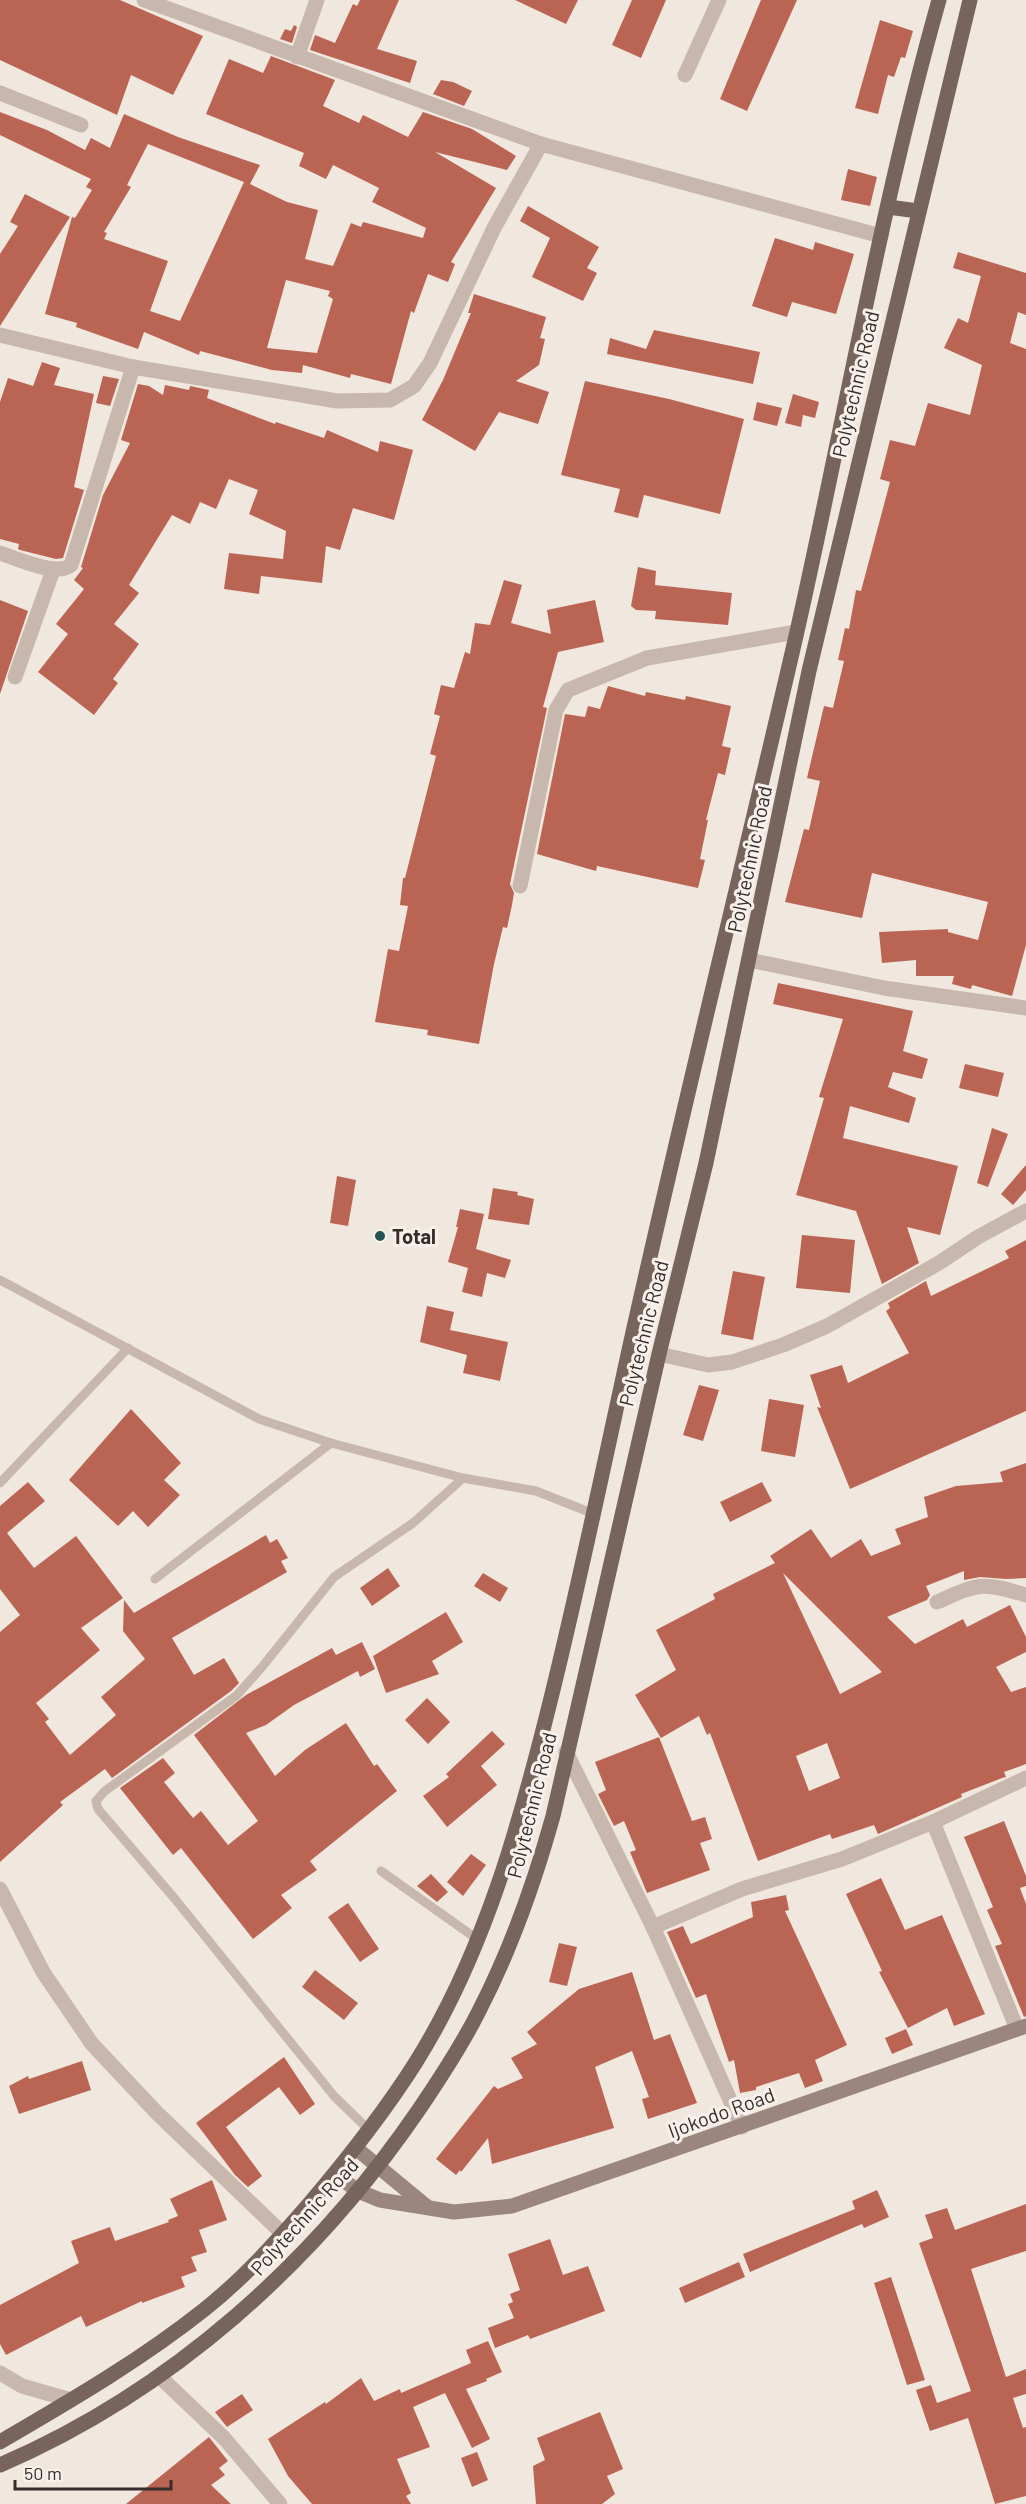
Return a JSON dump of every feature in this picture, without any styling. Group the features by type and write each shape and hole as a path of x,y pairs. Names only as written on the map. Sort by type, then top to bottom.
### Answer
{"main road":[{"name":"Polytechnic Road","path":"0,2442 140,2356 207,2308 244,2276 283,2234 357,2149 418,2060 477,1939 499,1886 528,1792 594,1514 629,1348 796,632 881,236 920,69 939,0"},
{"name":"Polytechnic Road","path":"0,2465 118,2403 159,2376 257,2299 379,2166 440,2078 479,2012 519,1922 535,1880 553,1816 659,1354 706,1163 809,670 970,0"},
{"path":"888,207 918,211"},
{"name":"Ijokodo Road","path":"335,2174 358,2191 380,2200 454,2212 512,2206 1022,2028"},
{"name":"Ijokodo Road","path":"357,2149 426,2206"}],"street":[{"path":"144,0 541,144 881,236"},
{"path":"297,57 317,0"},
{"path":"685,75 719,0"},
{"path":"0,93 81,125"},
{"path":"0,335 133,367 337,401 390,400 414,386 430,363 494,228 541,144"},
{"path":"0,554 53,570 68,568 71,565 133,367"},
{"path":"15,677 53,570"},
{"path":"520,886 556,710 568,690 647,658 796,632"},
{"path":"749,960 884,988 1026,1008"},
{"path":"659,1354 708,1365 732,1362 783,1345 827,1326 1026,1211"},
{"path":"936,1602 975,1586 997,1586 1026,1595"},
{"path":"566,1752 653,1927 742,2127"},
{"path":"653,1927 742,1889 842,1859 933,1822 1026,1778"},
{"path":"933,1822 1022,2028"},
{"path":"0,1889 43,1972 92,2044 157,2113 283,2234"},
{"path":"0,2373 22,2386 71,2400"},
{"path":"159,2376 224,2438 280,2504"}],"lane":[{"path":"0,1280 259,1419 331,1443 463,1478 536,1491 594,1514"},
{"path":"0,1483 128,1348"},
{"path":"155,1579 331,1443"},
{"path":"370,2131 334,2096 175,1899 98,1809 96,1802 105,1791 236,1696 334,1577 413,1523 463,1478"},
{"path":"381,1871 477,1939"}],"building":[{"path":"0,0 120,0 203,36 173,95 131,75 117,115 0,60"},
{"path":"360,0 399,0 377,49 417,61 410,83 310,50 315,35 335,43 353,4 357,6"},
{"path":"515,0 578,0 566,24"},
{"path":"632,0 666,0 641,58 612,45"},
{"path":"761,0 797,0 747,111 720,99"},
{"path":"880,20 913,31 905,58 901,57 894,77 888,75 878,114 855,108"},
{"path":"294,25 297,27 292,43 280,39 285,29 291,31"},
{"path":"271,56 335,80 323,106 359,123 363,115 408,137 423,112 472,129 516,156 507,170 435,152 496,188 451,262 455,264 448,282 428,274 414,313 411,311 391,384 351,374 350,378 303,365 302,373 272,370 200,351 199,355 144,332 138,349 76,327 77,323 45,314 72,217 75,218 92,190 86,187 91,179 0,135 0,112 47,130 85,150 91,138 110,148 124,114 178,137 260,165 250,184 287,202 318,210 305,259 333,266 351,223 361,227 363,222 423,238 426,228 372,202 379,188 333,165 326,179 299,166 304,153 206,114 229,59 263,73","holes":["148,144 244,182 180,321 150,311 168,261 104,239 107,233 104,232 131,187 127,185","286,280 330,291 328,296 333,299 317,353 267,348"]},
{"path":"441,80 453,82 472,91 464,106 433,94"},
{"path":"848,169 877,177 870,206 841,200"},
{"path":"25,194 70,217 0,326 0,254 18,226 10,222"},
{"path":"528,206 599,247 587,268 597,273 583,301 532,277 550,238 520,221"},
{"path":"775,238 813,250 815,242 854,254 836,314 792,302 787,317 752,306"},
{"path":"958,252 1026,273 1026,315 1018,312 1010,343 1026,349 1026,945 1012,996 972,985 971,989 952,984 954,976 916,976 916,960 882,963 879,932 948,929 948,932 978,940 988,902 872,873 862,918 785,902 804,829 809,830 820,781 807,778 824,706 833,708 844,661 838,660 845,628 849,629 856,590 861,591 890,482 880,479 890,440 915,446 928,403 970,415 982,365 944,348 958,318 968,323 981,276 953,268"},
{"path":"474,294 546,317 540,338 545,339 539,365 516,381 549,392 538,424 499,412 475,451 422,420 443,380 471,313 468,313"},
{"path":"654,330 760,352 753,384 607,354 610,338 646,349"},
{"path":"42,362 60,368 54,385 94,394 74,487 84,490 63,558 56,559 20,550 18,549 19,544 0,539 0,402 8,378 33,386"},
{"path":"103,376 119,379 110,406 96,403"},
{"path":"585,381 669,399 744,419 720,514 644,495 638,518 614,512 620,489 561,475"},
{"path":"138,384 149,386 163,395 165,385 189,390 190,386 209,390 207,398 275,424 276,422 324,438 327,430 378,452 380,441 413,450 394,520 353,508 340,550 326,546 322,583 261,576 259,594 224,589 229,553 283,559 286,531 249,514 258,490 229,479 216,509 200,502 190,524 172,515 129,585 139,593 114,624 139,644 113,679 118,683 94,715 38,672 68,634 56,624 84,589 74,580 83,568 81,567 103,495 130,443 121,440"},
{"path":"793,394 819,402 815,418 803,415 801,427 785,423"},
{"path":"757,402 782,408 777,426 753,420"},
{"path":"638,567 656,571 655,585 732,593 728,625 655,619 656,611 636,610 631,606"},
{"path":"504,580 522,585 511,623 551,634 547,610 595,600 604,642 558,652 543,707 547,708 510,884 514,893 512,905 507,928 503,927 494,964 479,1044 427,1035 428,1030 375,1022 388,949 399,951 408,906 400,905 403,878 405,878 436,756 430,754 440,716 434,714 441,685 454,688 465,652 470,654 475,623 490,625"},
{"path":"0,600 28,611 0,694"},
{"path":"608,686 645,696 646,692 685,700 686,696 731,706 722,746 731,748 725,775 718,773 706,820 708,820 700,859 705,860 698,888 597,866 596,871 537,854 565,714 585,717 588,706 600,709"},
{"path":"778,983 913,1011 903,1051 928,1059 922,1079 893,1072 888,1087 916,1098 909,1123 850,1106 843,1138 958,1166 940,1235 907,1227 919,1263 882,1284 856,1211 796,1195 824,1098 819,1097 843,1019 773,1004"},
{"path":"965,1064 1004,1073 998,1097 959,1088"},
{"path":"992,1128 1008,1134 988,1187 977,1183"},
{"path":"1026,1165 1026,1190 1013,1205 1001,1194"},
{"path":"337,1176 356,1180 348,1226 330,1223"},
{"path":"493,1188 518,1192 517,1195 534,1199 529,1225 488,1219"},
{"path":"460,1209 484,1214 476,1249 511,1260 505,1278 487,1273 482,1297 462,1292 468,1268 448,1262 458,1227 456,1227"},
{"path":"802,1235 855,1240 850,1293 796,1288"},
{"path":"1026,1240 1026,1411 850,1489 817,1407 821,1408 810,1375 842,1365 848,1383 909,1353 886,1311 890,1308 888,1303 926,1281 931,1296 1009,1258 1005,1251"},
{"path":"733,1271 765,1277 753,1340 721,1334"},
{"path":"427,1306 454,1312 450,1330 508,1342 500,1381 463,1373 467,1355 420,1342"},
{"path":"699,1385 719,1390 703,1441 683,1435"},
{"path":"769,1399 804,1405 795,1457 761,1451"},
{"path":"131,1409 181,1463 164,1480 180,1495 148,1527 133,1511 118,1526 69,1480"},
{"path":"1026,1463 1026,1578 980,1577 964,1580 964,1571 926,1586 930,1595 927,1600 887,1617 915,1644 963,1619 967,1627 1010,1605 1026,1637 1026,1652 996,1667 1011,1692 1026,1687 1026,1764 1004,1772 1006,1777 961,1794 962,1797 878,1834 874,1825 832,1839 830,1834 758,1861 710,1733 707,1735 699,1716 661,1738 635,1695 676,1670 656,1630 715,1599 713,1594 775,1563 770,1556 811,1529 831,1558 861,1539 871,1556 901,1544 895,1529 928,1517 924,1497 956,1486 1003,1482 1000,1472","holes":["783,1573 882,1672 840,1694","827,1743 840,1778 809,1791 796,1756"]},
{"path":"28,1482 45,1501 7,1533 34,1568 76,1536 123,1598 81,1628 100,1650 36,1703 49,1719 45,1722 70,1755 116,1715 101,1697 145,1659 123,1631 124,1600 134,1613 266,1535 270,1543 277,1539 288,1558 281,1561 287,1572 172,1638 194,1675 224,1658 239,1683 112,1778 105,1769 60,1802 63,1805 0,1862 0,1632 20,1615 0,1589 0,1506"},
{"path":"762,1482 772,1501 730,1522 720,1502"},
{"path":"388,1568 400,1586 372,1606 360,1588"},
{"path":"483,1573 508,1588 500,1602 474,1586"},
{"path":"446,1612 463,1642 432,1661 439,1674 386,1693 373,1656"},
{"path":"362,1642 375,1669 360,1677 358,1671 294,1705 266,1725 246,1733 275,1776 305,1750 346,1723 374,1766 377,1764 397,1791 310,1861 317,1870 281,1895 292,1908 253,1939 181,1848 173,1855 120,1788 163,1758 175,1773 164,1782 193,1818 201,1811 228,1845 258,1821 194,1735 246,1695 332,1648 336,1655"},
{"path":"427,1698 450,1722 428,1744 405,1720"},
{"path":"492,1731 505,1744 481,1766 497,1785 447,1827 423,1796 449,1777 446,1774"},
{"path":"659,1737 692,1821 705,1817 712,1839 700,1843 710,1870 647,1893 630,1852 636,1850 624,1821 614,1826 598,1794 606,1790 595,1762"},
{"path":"1004,1821 1026,1876 1026,1886 1020,1888 1026,1904 1026,2016 1024,2017 995,1946 1002,1944 987,1910 993,1907 964,1837"},
{"path":"471,1854 486,1865 463,1896 447,1882"},
{"path":"431,1874 448,1892 437,1902 417,1886"},
{"path":"881,1878 905,1930 942,1915 985,2014 954,2026 947,2008 908,2028 879,1972 882,1971 846,1894"},
{"path":"786,1895 789,1910 785,1911 847,2045 815,2060 823,2081 805,2088 799,2073 756,2087 756,2090 740,2093 734,2060 729,2062 706,1994 696,1998 667,1932 683,1926 691,1944 753,1917 751,1902"},
{"path":"348,1903 379,1949 360,1962 328,1917"},
{"path":"559,1943 577,1947 567,1986 549,1982"},
{"path":"315,1970 358,2003 344,2020 302,1987"},
{"path":"632,1972 654,2040 670,2034 697,2103 648,2119 642,2099 649,2097 632,2051 595,2067 614,2128 492,2164 488,2138 461,2172 460,2170 456,2175 436,2159 494,2086 498,2089 523,2078 511,2058 537,2044 527,2032 579,1989"},
{"path":"906,2029 913,2045 892,2054 885,2038"},
{"path":"284,2057 315,2104 300,2115 279,2087 226,2127 262,2176 248,2187 235,2175 196,2123"},
{"path":"82,2061 91,2090 19,2114 9,2086 28,2076 29,2079"},
{"path":"212,2180 227,2220 199,2230 207,2252 191,2257 197,2271 181,2277 185,2287 142,2303 142,2301 86,2327 81,2316 6,2355 0,2344 0,2305 79,2263 71,2241 110,2227 115,2241 169,2222 168,2220 178,2216 170,2199"},
{"path":"877,2190 889,2217 864,2228 862,2224 750,2272 743,2254 855,2209 852,2201"},
{"path":"1026,2204 1026,2251 971,2269 1006,2377 1026,2369 1026,2394 1013,2398 1023,2428 1026,2427 1026,2496 995,2504 968,2418 930,2431 916,2390 931,2385 937,2403 971,2391 919,2243 933,2238 925,2215 947,2208 955,2230"},
{"path":"550,2239 563,2275 588,2266 605,2311 530,2339 528,2335 495,2348 488,2328 514,2318 508,2304 513,2302 510,2294 520,2290 508,2254"},
{"path":"739,2262 745,2277 685,2303 679,2288"},
{"path":"891,2277 925,2380 907,2385 874,2283"},
{"path":"488,2341 502,2372 466,2389 490,2439 472,2448 445,2393 413,2407 430,2447 397,2459 411,2493 406,2496 411,2504 312,2504 288,2476 268,2439 325,2402 326,2404 361,2378 374,2401 400,2389 401,2393 471,2363 466,2350"},
{"path":"242,2394 253,2410 227,2427 215,2412"},
{"path":"600,2412 623,2469 607,2476 615,2494 602,2504 536,2504 533,2466 545,2460 537,2438"},
{"path":"209,2437 228,2461 219,2468 225,2475 211,2485 231,2504 126,2504"},
{"path":"477,2452 488,2480 472,2487 461,2458"}],"place":[{"name":"Total","path":"380,1236"}]}
